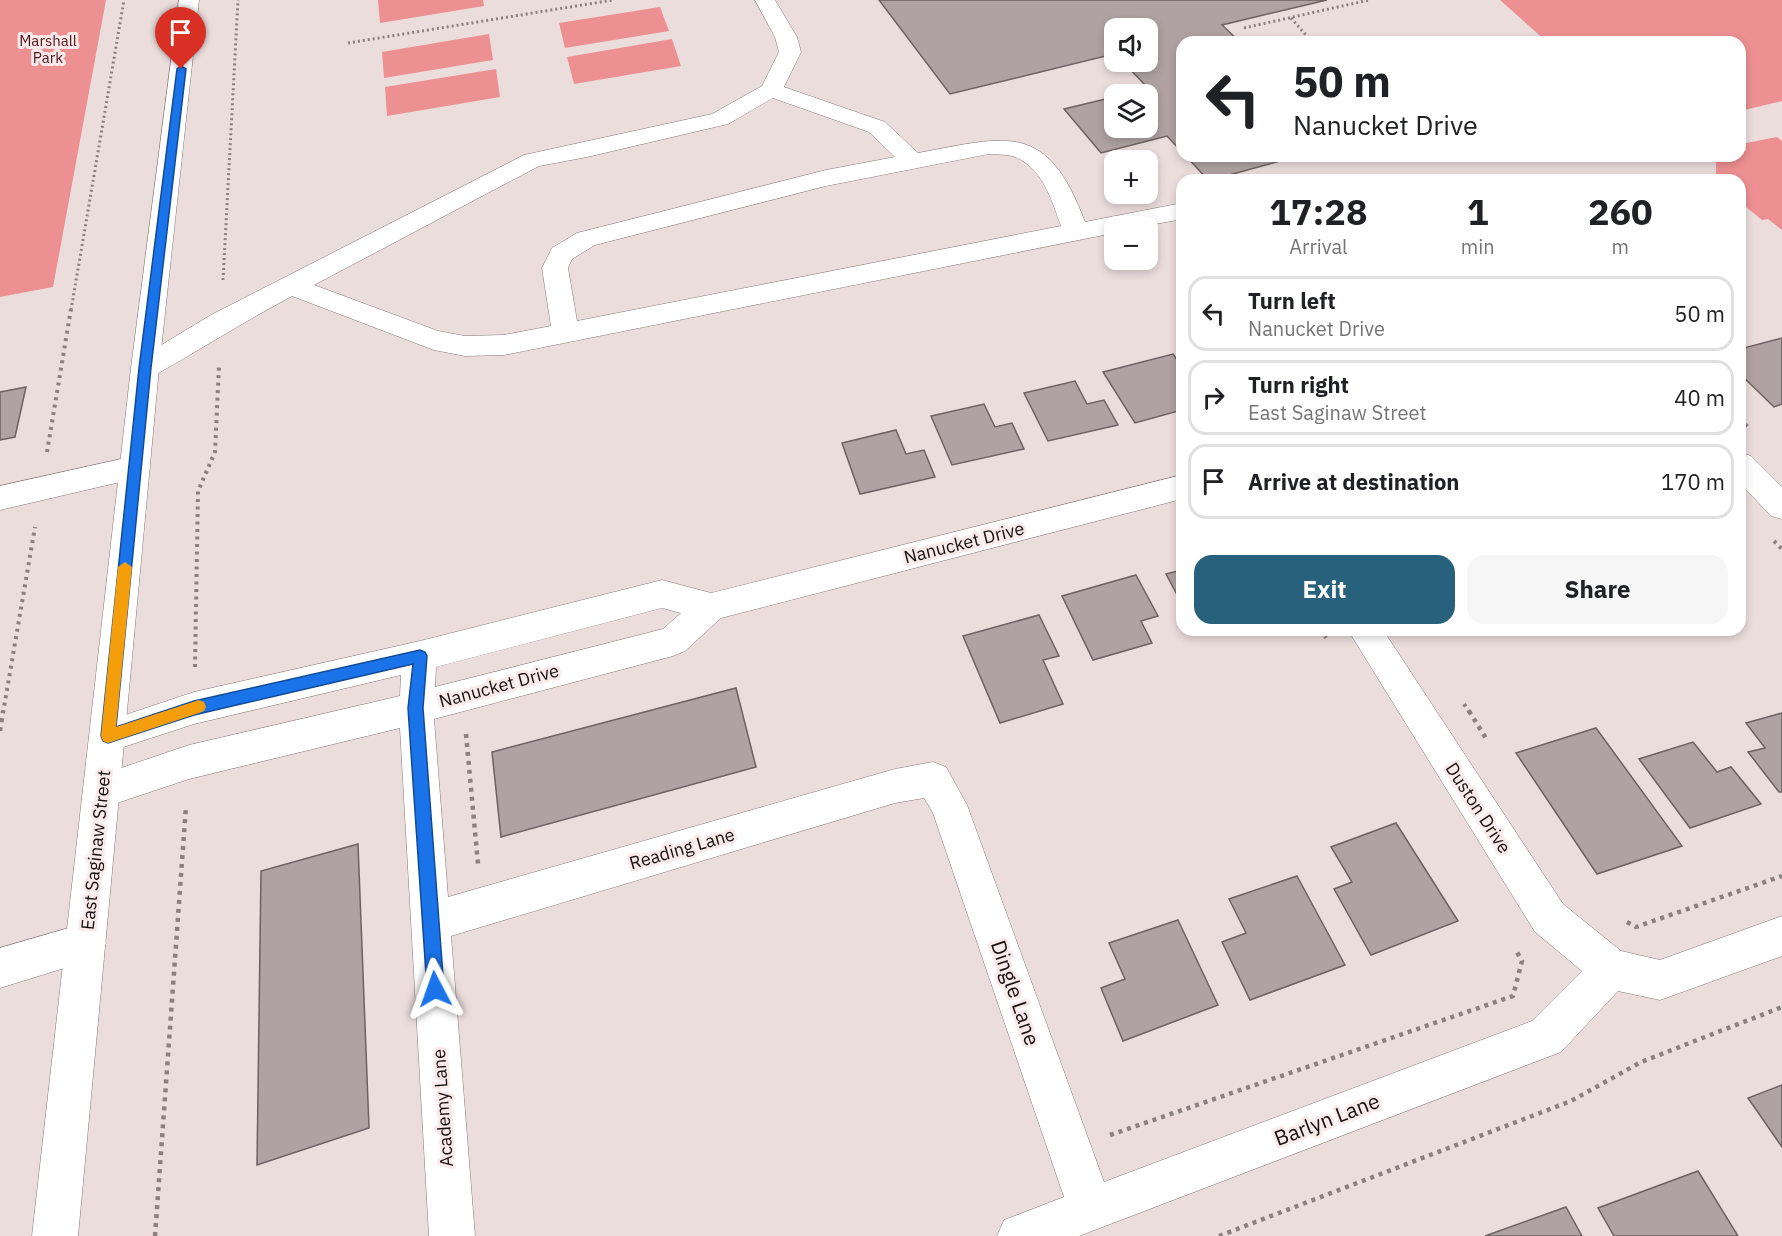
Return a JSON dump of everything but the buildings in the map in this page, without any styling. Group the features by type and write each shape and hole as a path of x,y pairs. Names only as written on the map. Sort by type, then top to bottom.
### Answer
{"street":[{"name":"East Saginaw Street","path":"55,1236 145,368 189,0"},
{"path":"145,368 203,335 221,322 400,226 532,160 587,150 720,119 771,90 790,52 786,37 765,0"},
{"path":"771,90 877,127 912,161"},
{"path":"566,333 555,268 561,254 586,239 826,178 989,147 1019,149 1044,166 1060,191 1076,232"},
{"path":"291,286 434,340 465,346 504,345 1176,212"},
{"path":"0,498 135,468"},
{"path":"1746,470 1782,507"},
{"name":"Nanucket Drive","path":"102,791 189,762 416,708 674,641 711,607 1176,489"},
{"name":"Nanucket Drive","path":"108,736 194,708 420,656 662,594 711,607"},
{"name":"Duston Drive","path":"1369,636 1549,918 1611,969"},
{"name":"Academy Lane","path":"420,656 416,708 452,1236"},
{"name":"Reading Lane","path":"431,922 895,786 933,779"},
{"name":"Dingle Lane","path":"933,779 949,805 1091,1209"},
{"path":"1611,969 1660,980 1782,936"},
{"path":"0,968 86,943"},
{"name":"Barlyn Lane","path":"1020,1236 1545,1037 1611,969"}],"path":[{"path":"0,731 124,0"},
{"path":"194,708 198,491 215,452 238,0"},
{"path":"348,42 613,0"},
{"path":"1244,28 1369,0"},
{"path":"1291,18 1304,36"},
{"path":"1325,636 1327,640"},
{"path":"1458,696 1484,733 1488,744"},
{"path":"465,723 482,907"},
{"path":"155,1236 189,762"},
{"path":"1626,921 1636,927 1782,876"},
{"path":"1070,1149 1513,996 1522,961 1510,941"},
{"path":"1219,1236 1571,1101 1641,1062 1782,1007"}],"green space":[{"name":"Marshall Park","path":"0,0 106,0 53,287 0,297"},
{"path":"378,0 483,0 484,6 380,23"},
{"path":"1500,0 1782,0 1782,101 1746,110 1746,36 1540,36"},
{"path":"660,7 669,31 565,48 559,23"},
{"path":"489,34 493,60 384,78 382,52"},
{"path":"672,39 681,66 574,84 567,57"},
{"path":"496,69 500,97 387,116 385,87"},
{"path":"1777,137 1782,141 1782,230 1768,219 1762,220 1746,207 1746,174 1716,174 1716,162 1746,162 1746,143"}],"slow traffic":[{"path":"125,567 108,736 199,707"}],"route":[{"path":"181,69 145,368 108,736 194,708 420,656 416,708 435,989"}]}
